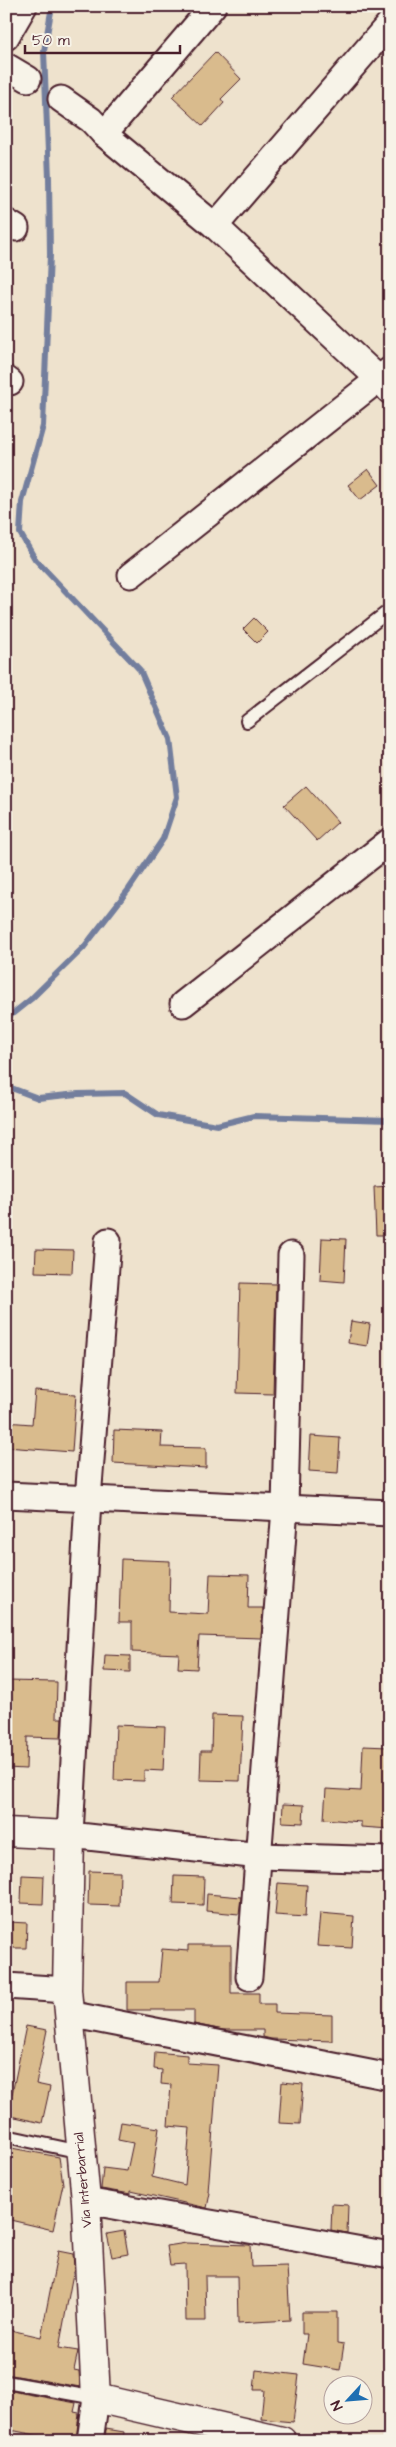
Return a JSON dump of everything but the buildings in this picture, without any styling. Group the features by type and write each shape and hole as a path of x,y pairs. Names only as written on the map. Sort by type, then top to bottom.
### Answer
{"main road":[{"path":"6,1832 70,1835"},
{"name":"Vía Interbarrial","path":"70,1835 68,2002 86,2201 96,2398"},
{"path":"96,2398 282,2441"}],"street":[{"path":"6,37 24,6"},
{"path":"104,134 213,6"},
{"path":"382,6 390,13"},
{"path":"215,226 390,23"},
{"path":"6,66 28,79"},
{"path":"61,99 91,120 104,134 215,226 386,381 132,574"},
{"path":"183,1004 390,841"},
{"path":"108,1241 88,1499 70,1835 260,1856 390,1860"},
{"path":"249,1977 260,1856 285,1508 292,1255"},
{"path":"6,1495 390,1513"},
{"path":"6,1986 390,2077"},
{"path":"86,2201 390,2255"},
{"path":"90,2441 96,2398"}],"lane":[{"path":"247,721 390,610"},
{"path":"6,2136 81,2152"},
{"path":"6,2382 96,2398"}],"waterway":[{"path":"6,1019 31,999 84,947 129,889 163,839 177,797 170,739 140,670 35,559 20,533 22,502 43,426 50,255 44,51 52,6"},
{"path":"6,1086 38,1098 78,1094 125,1093 158,1115 217,1125 254,1116 390,1120"}]}
